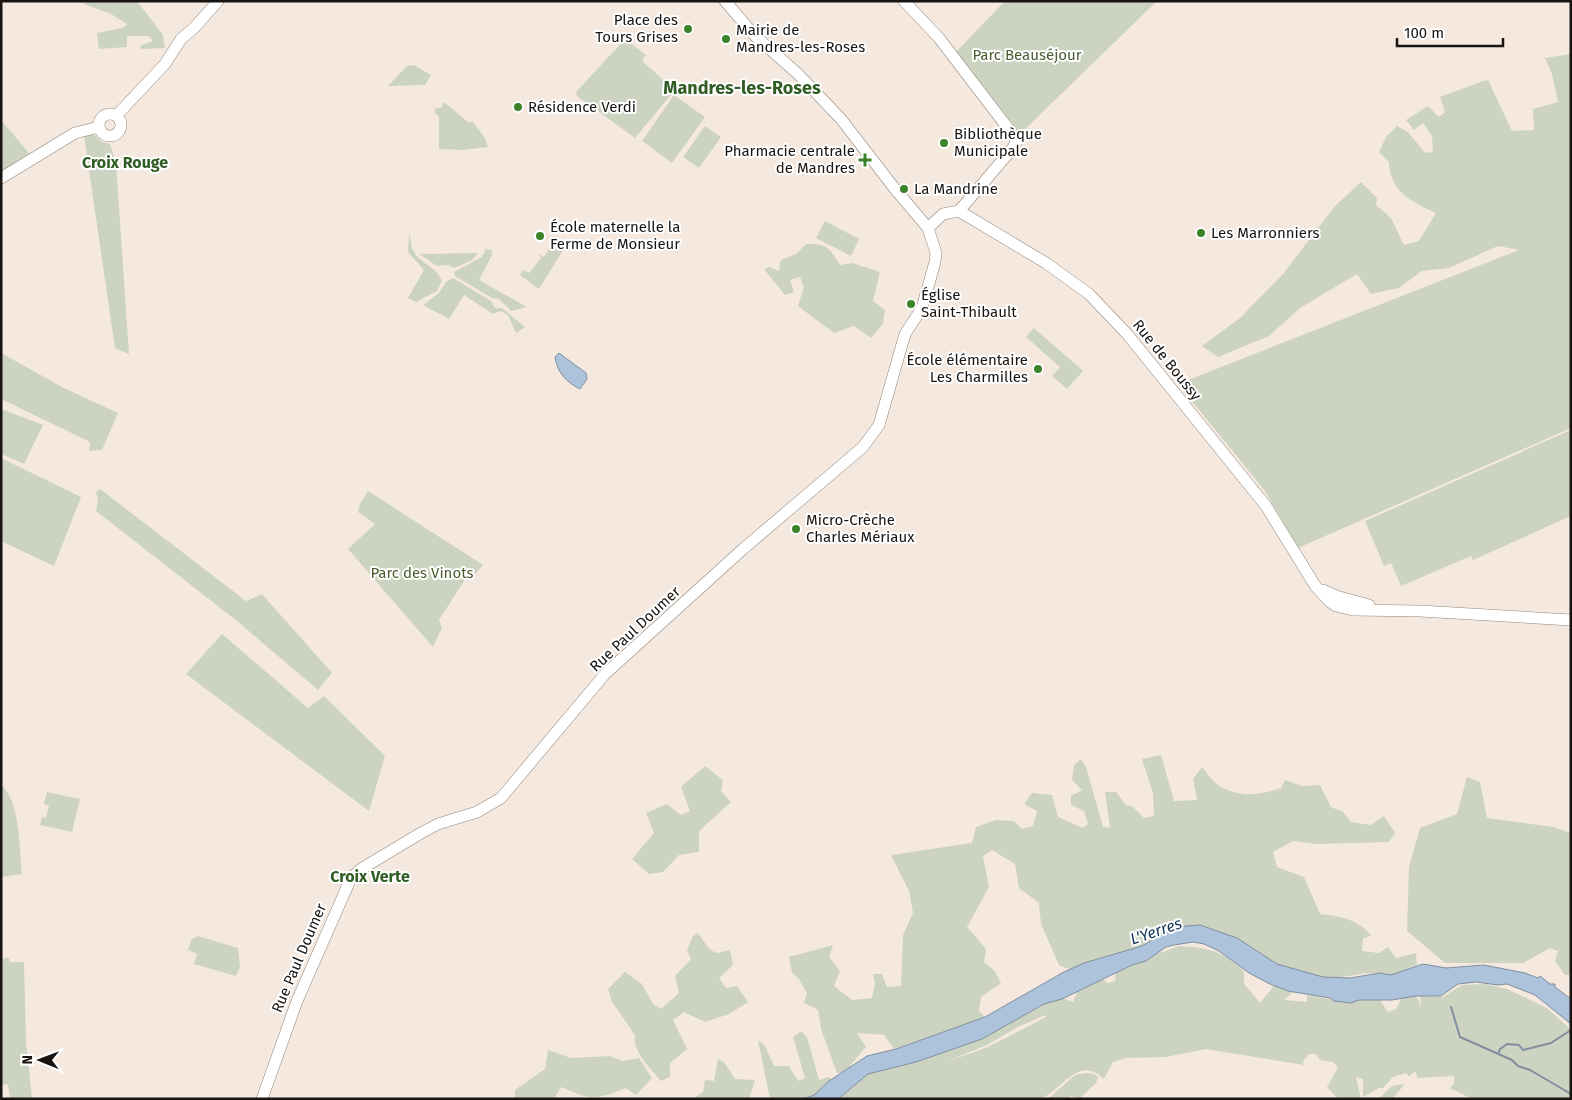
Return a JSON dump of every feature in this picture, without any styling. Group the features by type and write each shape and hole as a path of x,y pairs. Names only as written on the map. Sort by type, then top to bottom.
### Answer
{"street":[{"path":"116,116 165,64 181,39 194,28 218,1"},
{"path":"725,1 755,36 798,74 841,119 895,190 928,228 943,214 959,211 1013,148 1017,140 931,28 904,1"},
{"path":"106,115 116,116 122,125 117,135 107,136 102,133 99,127 100,120 106,115"},
{"path":"1,178 75,133 99,127"},
{"name":"Rue de Boussy","path":"959,211 1046,263 1089,294 1128,335 1262,501 1309,573 1323,590 1332,595 1388,610 1571,620"},
{"name":"Rue Paul Doumer","path":"262,1099 297,1001 351,878 361,869 420,833 438,824 477,812 501,798 606,674 743,549 863,447 872,436 879,425 905,334 922,308 928,288 936,253 928,228"}],"green space":[{"path":"85,1 137,1 163,35 165,48 142,49 140,46 153,41 149,36 127,36 127,47 99,49 97,33 123,28 127,24 111,14 84,4"},
{"name":"Parc Beauséjour","path":"1005,1 1157,1 1022,132 1017,130 955,53"},
{"path":"625,39 646,55 642,61 675,90 635,138 577,96 576,92"},
{"path":"1571,54 1571,428 1298,548 1265,491 1178,384 1519,250 1498,246 1449,268 1422,271 1399,288 1371,294 1357,274 1300,308 1269,336 1218,357 1202,346 1240,318 1283,274 1335,206 1361,182 1377,198 1376,205 1391,218 1404,245 1419,241 1436,213 1404,195 1393,181 1389,162 1379,152 1386,137 1397,126 1408,132 1425,153 1433,152 1432,136 1423,123 1414,130 1406,120 1428,106 1439,117 1445,112 1440,97 1488,80 1512,131 1534,130 1533,109 1558,102 1552,74 1545,58"},
{"path":"414,65 431,75 425,85 388,86 407,66"},
{"path":"674,95 705,117 672,163 642,141"},
{"path":"444,102 468,122 473,122 485,138 488,147 463,150 439,149 439,117 434,112 436,108 441,108"},
{"path":"1,120 29,153 1,172"},
{"path":"705,126 721,137 699,168 683,157"},
{"path":"93,134 102,142 110,144 116,163 129,354 115,348 84,136"},
{"path":"825,221 859,239 851,256 816,238"},
{"path":"409,235 416,255 439,275 442,281 437,291 416,302 408,298 424,270 408,252"},
{"path":"806,244 824,246 833,254 840,265 852,263 880,272 873,301 885,310 883,324 871,338 854,326 834,333 798,306 804,287 800,277 790,280 794,292 785,295 764,269 769,267 779,271 781,260 796,254"},
{"path":"562,245 565,247 539,289 520,275 523,270 529,273 541,258 539,254 544,257 551,246 558,251"},
{"path":"486,249 492,250 492,255 479,280 527,307 511,311 499,299 492,298 455,276 454,272 482,257"},
{"path":"478,253 472,260 454,268 448,265 437,266 419,254"},
{"path":"453,278 491,301 495,308 502,308 525,327 516,333 508,315 501,311 493,314 464,295 449,319 423,305 439,293 446,282"},
{"path":"1034,328 1083,371 1067,389 1052,376 1060,367 1026,337"},
{"path":"1,353 64,388 118,413 102,450 89,451 90,442 1,399"},
{"path":"1,409 43,425 24,464 1,454"},
{"path":"1571,430 1571,516 1473,560 1471,556 1401,586 1391,563 1384,566 1365,521"},
{"path":"1,458 81,497 54,566 1,541"},
{"path":"100,489 246,601 262,594 332,673 318,690 237,621 96,511 98,499 96,492"},
{"name":"Parc des Vinots","path":"368,491 483,565 474,575 466,578 439,620 442,628 433,647 348,549 375,524 358,512 360,504"},
{"path":"222,634 308,708 324,696 385,756 369,811 186,674"},
{"path":"1161,755 1174,801 1197,800 1193,779 1202,767 1218,785 1236,793 1258,794 1281,788 1285,780 1302,786 1320,785 1331,807 1343,812 1351,822 1371,825 1384,816 1395,833 1389,842 1317,844 1293,841 1273,852 1277,867 1304,877 1320,914 1348,919 1360,925 1371,935 1363,939 1362,951 1379,953 1388,947 1396,958 1416,953 1417,965 1391,975 1367,973 1335,978 1323,977 1277,964 1237,938 1200,925 1169,930 1163,936 1142,946 1084,963 1071,970 1059,965 1041,924 1039,903 1019,888 1015,864 992,850 983,856 989,887 967,927 986,949 984,962 995,971 1001,983 981,997 979,1011 985,1017 894,1049 884,1035 857,1033 866,1047 845,1072 837,1073 821,1029 818,1010 804,1003 807,993 799,979 792,973 789,957 833,945 829,957 840,971 834,986 852,1000 872,998 875,984 873,974 882,974 887,987 901,986 903,935 913,913 909,891 891,855 972,843 976,827 996,820 1014,821 1022,829 1033,826 1037,811 1024,804 1032,793 1052,795 1058,817 1083,828 1088,824 1084,811 1071,805 1071,796 1082,790 1072,780 1074,765 1081,759 1086,767 1103,827 1110,828 1105,792 1116,792 1126,805 1133,807 1144,818 1154,816 1153,793 1142,759"},
{"path":"705,766 723,780 721,791 731,802 699,831 699,852 679,855 663,872 649,874 632,859 654,833 646,813 667,804 681,815 690,811 681,787"},
{"path":"1467,777 1480,782 1487,818 1553,827 1571,833 1571,975 1565,975 1555,961 1558,951 1550,948 1523,963 1445,963 1407,931 1409,867 1420,828 1457,814"},
{"path":"1,785 8,793 16,814 22,874 1,877"},
{"path":"47,792 80,799 72,832 40,825 42,817 46,818 49,806 44,804"},
{"path":"698,933 710,950 717,953 730,950 733,965 719,978 726,988 737,986 748,1002 729,1014 705,1022 684,1012 673,1020 687,1049 670,1063 670,1077 661,1081 639,1054 636,1048 635,1035 612,1002 608,989 625,972 642,984 653,1004 661,1009 679,993 675,976 691,959 687,950 693,936"},
{"path":"198,936 238,948 240,967 236,976 194,964 197,954 188,950 191,940"},
{"path":"1179,946 1207,949 1221,954 1244,971 1244,984 1260,1003 1281,977 1297,989 1284,1000 1307,1002 1307,995 1351,1003 1359,1000 1380,1000 1388,1012 1396,1009 1402,998 1416,996 1421,1006 1420,996 1443,997 1462,985 1484,984 1507,989 1547,1008 1571,1030 1571,1099 1472,1099 1450,1088 1454,1083 1454,1076 1417,1078 1416,1071 1409,1076 1406,1073 1393,1077 1383,1088 1379,1088 1363,1097 1363,1079 1356,1077 1361,1099 1338,1099 1327,1087 1338,1067 1333,1062 1320,1060 1316,1054 1309,1054 1303,1061 1304,1065 1206,1049 1166,1057 1125,1058 1113,1062 1104,1079 1095,1072 1086,1070 1079,1072 1040,1099 838,1099 868,1074 916,1062 982,1039 1057,996 1073,1002 1079,987 1100,976 1107,983 1115,981 1116,969","holes":["1045,1015 1046,1017 988,1047 943,1063 987,1045 1018,1027"]},
{"path":"9,958 10,962 24,962 26,1040 32,1099 10,1099 8,1084 1,1085 1,959"},
{"path":"801,1031 807,1037 819,1080 829,1077 837,1085 817,1099 770,1099 758,1040 765,1046 774,1066 789,1066 798,1081 805,1078 793,1037"},
{"path":"548,1050 571,1058 610,1056 623,1061 639,1058 652,1078 636,1095 626,1088 608,1095 594,1097 561,1087 554,1099 515,1099 515,1090 545,1069"},
{"path":"718,1059 724,1062 735,1079 755,1080 749,1099 692,1099 703,1092 705,1080 714,1081"},
{"path":"1094,1074 1098,1077 1096,1083 1079,1099 1071,1096 1068,1099 1048,1099 1075,1075"},
{"path":"1405,1084 1392,1099 1378,1099 1392,1086"}],"water":[{"path":"559,353 586,373 587,379 580,389 566,380 560,372 555,357"},
{"path":"1200,925 1237,938 1277,964 1323,977 1350,978 1380,973 1391,975 1423,964 1446,968 1484,965 1525,973 1538,978 1540,976 1550,984 1555,984 1555,987 1571,999 1571,1024 1535,995 1507,984 1498,985 1476,982 1458,984 1441,996 1416,996 1392,1000 1359,1000 1351,1003 1334,1001 1330,998 1288,991 1270,984 1249,973 1219,951 1204,944 1193,942 1166,947 1146,961 1132,965 1062,999 1044,1004 982,1039 916,1062 868,1074 838,1099 804,1099 814,1095 829,1081 867,1056 896,1049 985,1017 1062,973 1084,963 1142,946 1175,927"}],"waterway":[{"path":"1451,1007 1460,1037 1512,1060 1518,1066 1530,1070 1571,1094"},
{"path":"1498,1054 1500,1049 1507,1044 1519,1045 1523,1050 1551,1043 1571,1030"}],"place":[{"name":"Place des Tours Grises","path":"688,29"},
{"name":"Mairie de Mandres-les-Roses","path":"726,39"},
{"name":"Résidence Verdi","path":"518,107"},
{"name":"Bibliothèque Municipale","path":"944,143"},
{"name":"Pharmacie centrale de Mandres","path":"865,160"},
{"name":"La Mandrine","path":"904,189"},
{"name":"Les Marronniers","path":"1201,233"},
{"name":"École maternelle la Ferme de Monsieur","path":"540,236"},
{"name":"Église Saint-Thibault","path":"911,304"},
{"name":"École élémentaire Les Charmilles","path":"1038,369"},
{"name":"Micro-Crèche Charles Mériaux","path":"796,529"}],"district":[{"name":"Mandres-les-Roses","path":"742,88"},
{"name":"Croix Rouge","path":"125,162"},
{"name":"Croix Verte","path":"370,876"}],"water label":[{"name":"L'Yerres","path":"1156,931"}]}
